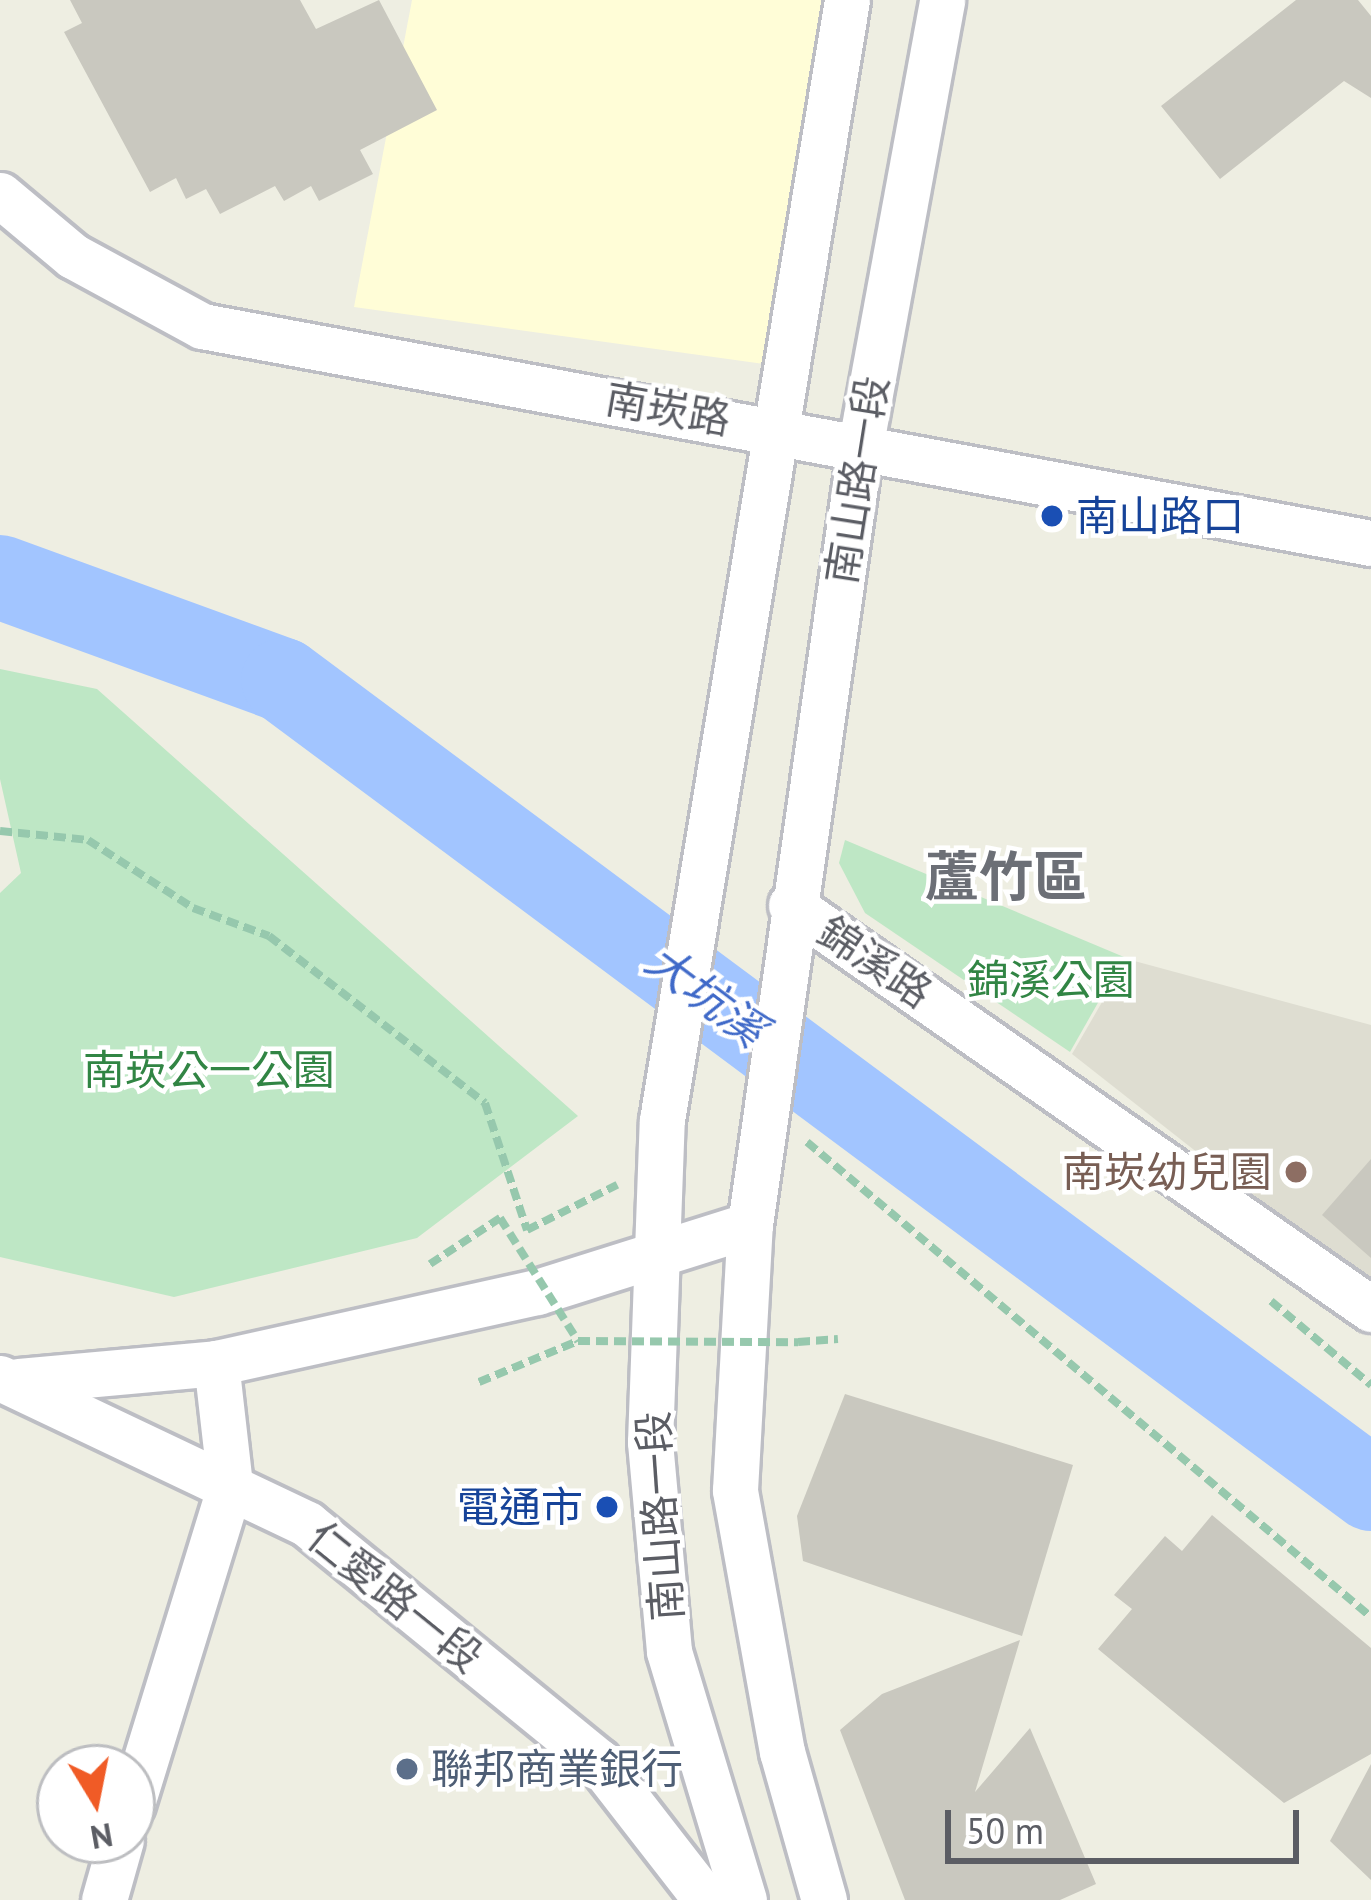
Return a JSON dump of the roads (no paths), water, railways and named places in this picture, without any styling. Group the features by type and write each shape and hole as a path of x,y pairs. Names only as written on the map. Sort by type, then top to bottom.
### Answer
{"street":[{"name":"南山路一段","path":"744,1900 669,1652 650,1442 662,1120 696,894 781,429 847,0"},
{"name":"南山路一段","path":"824,1900 782,1752 734,1490 750,1225 782,1135 782,961 861,443 942,0"},
{"name":"南崁路","path":"0,195 73,256 202,326 861,443 1371,543"},
{"name":"錦溪路","path":"791,905 1371,1309"},
{"name":"仁愛路一段","path":"9,1380 216,1363 537,1292 657,1249 750,1225"},
{"path":"150,1744 230,1485 216,1363"},
{"name":"仁愛路一段","path":"9,1380 307,1524 598,1761 706,1900"},
{"path":"104,1900 115,1864"}],"waterway":[{"name":"大坑溪","path":"0,577 283,680 1371,1489"}],"place":[{"name":"南山路口","path":"1052,516"},
{"name":"南崁幼兒園","path":"1296,1172"},
{"name":"電通市","path":"607,1507"},
{"name":"聯邦商業銀行","path":"407,1769"}],"district":[{"name":"蘆竹區","path":"1006,876"}],"park label":[{"name":"錦溪公園","path":"1051,980"},
{"name":"南崁公一公園","path":"209,1070"}]}
